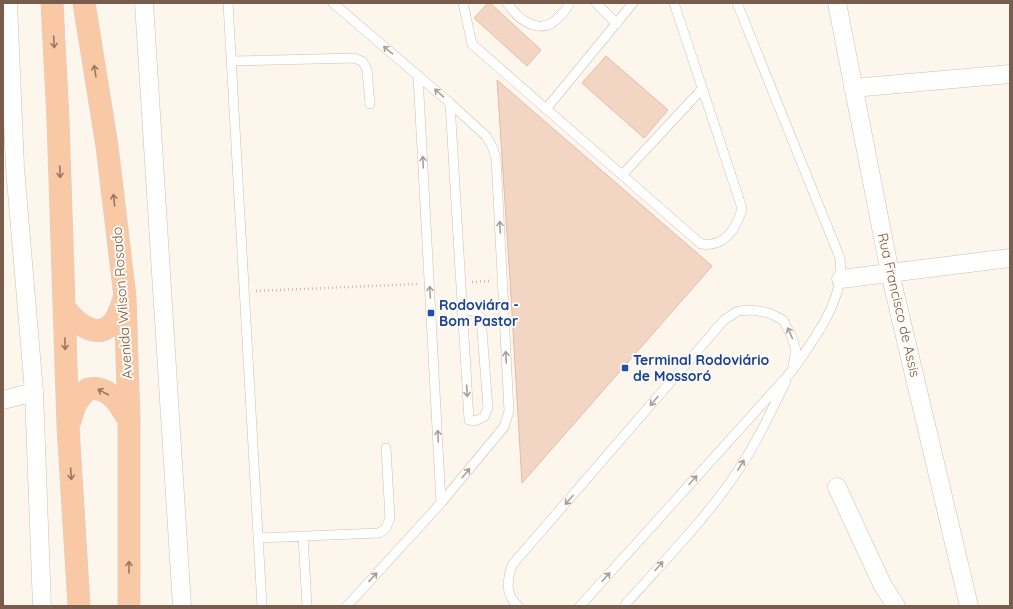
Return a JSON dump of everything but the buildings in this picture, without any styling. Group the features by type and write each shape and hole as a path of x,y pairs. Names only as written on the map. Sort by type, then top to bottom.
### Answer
{"highway":[{"path":"52,3 58,120 68,426 79,606"},
{"name":"Avenida Wilson Rosado","path":"84,3 108,146 124,297 129,420 129,606"},
{"path":"64,307 72,318 81,325 90,330 99,330 110,325 117,316 124,297"},
{"path":"68,426 75,406 81,396 88,389 99,389 107,393 119,404 129,420"}],"street":[{"path":"8,3 9,170 33,386 42,606"},
{"path":"144,3 182,606"},
{"name":"Rua Francisco de Assis","path":"837,3 890,273 969,606"},
{"path":"853,88 1010,74"},
{"path":"841,279 1010,258"},
{"path":"3,389 33,386"},
{"path":"3,400 33,386"},
{"path":"837,487 882,586 896,606"}],"lane":[{"path":"228,3 262,606"},
{"path":"333,3 450,103 486,136 492,146 496,158 509,411 504,427 441,503 347,606"},
{"path":"463,3 472,44 701,244 711,244 720,241 732,231 740,218 742,208 674,3"},
{"path":"507,3 523,21 534,26 545,26 556,21 568,7 569,3"},
{"path":"546,109 634,3"},
{"path":"624,606 706,514 733,477 755,443 792,371 825,321 841,279 840,258 737,3"},
{"path":"599,4 617,24"},
{"path":"232,61 355,58 363,62 367,70 370,104"},
{"path":"418,75 441,503"},
{"path":"622,175 702,89"},
{"path":"450,103 460,282 469,420 475,421 484,417 488,408 481,318 473,311 462,310"},
{"path":"518,606 513,601 508,591 508,579 512,565 724,320 738,311 753,310 769,312 783,320 791,335 796,350 792,371 580,606"},
{"path":"258,538 379,533 386,528 390,518 386,448"},
{"path":"303,536 308,606"}],"path":[{"path":"460,282 502,280"},
{"path":"244,291 429,284"}],"place":[{"name":"Rodoviára - Bom Pastor","path":"431,313"},
{"name":"Terminal Rodoviário de Mossoró","path":"625,368"}]}
